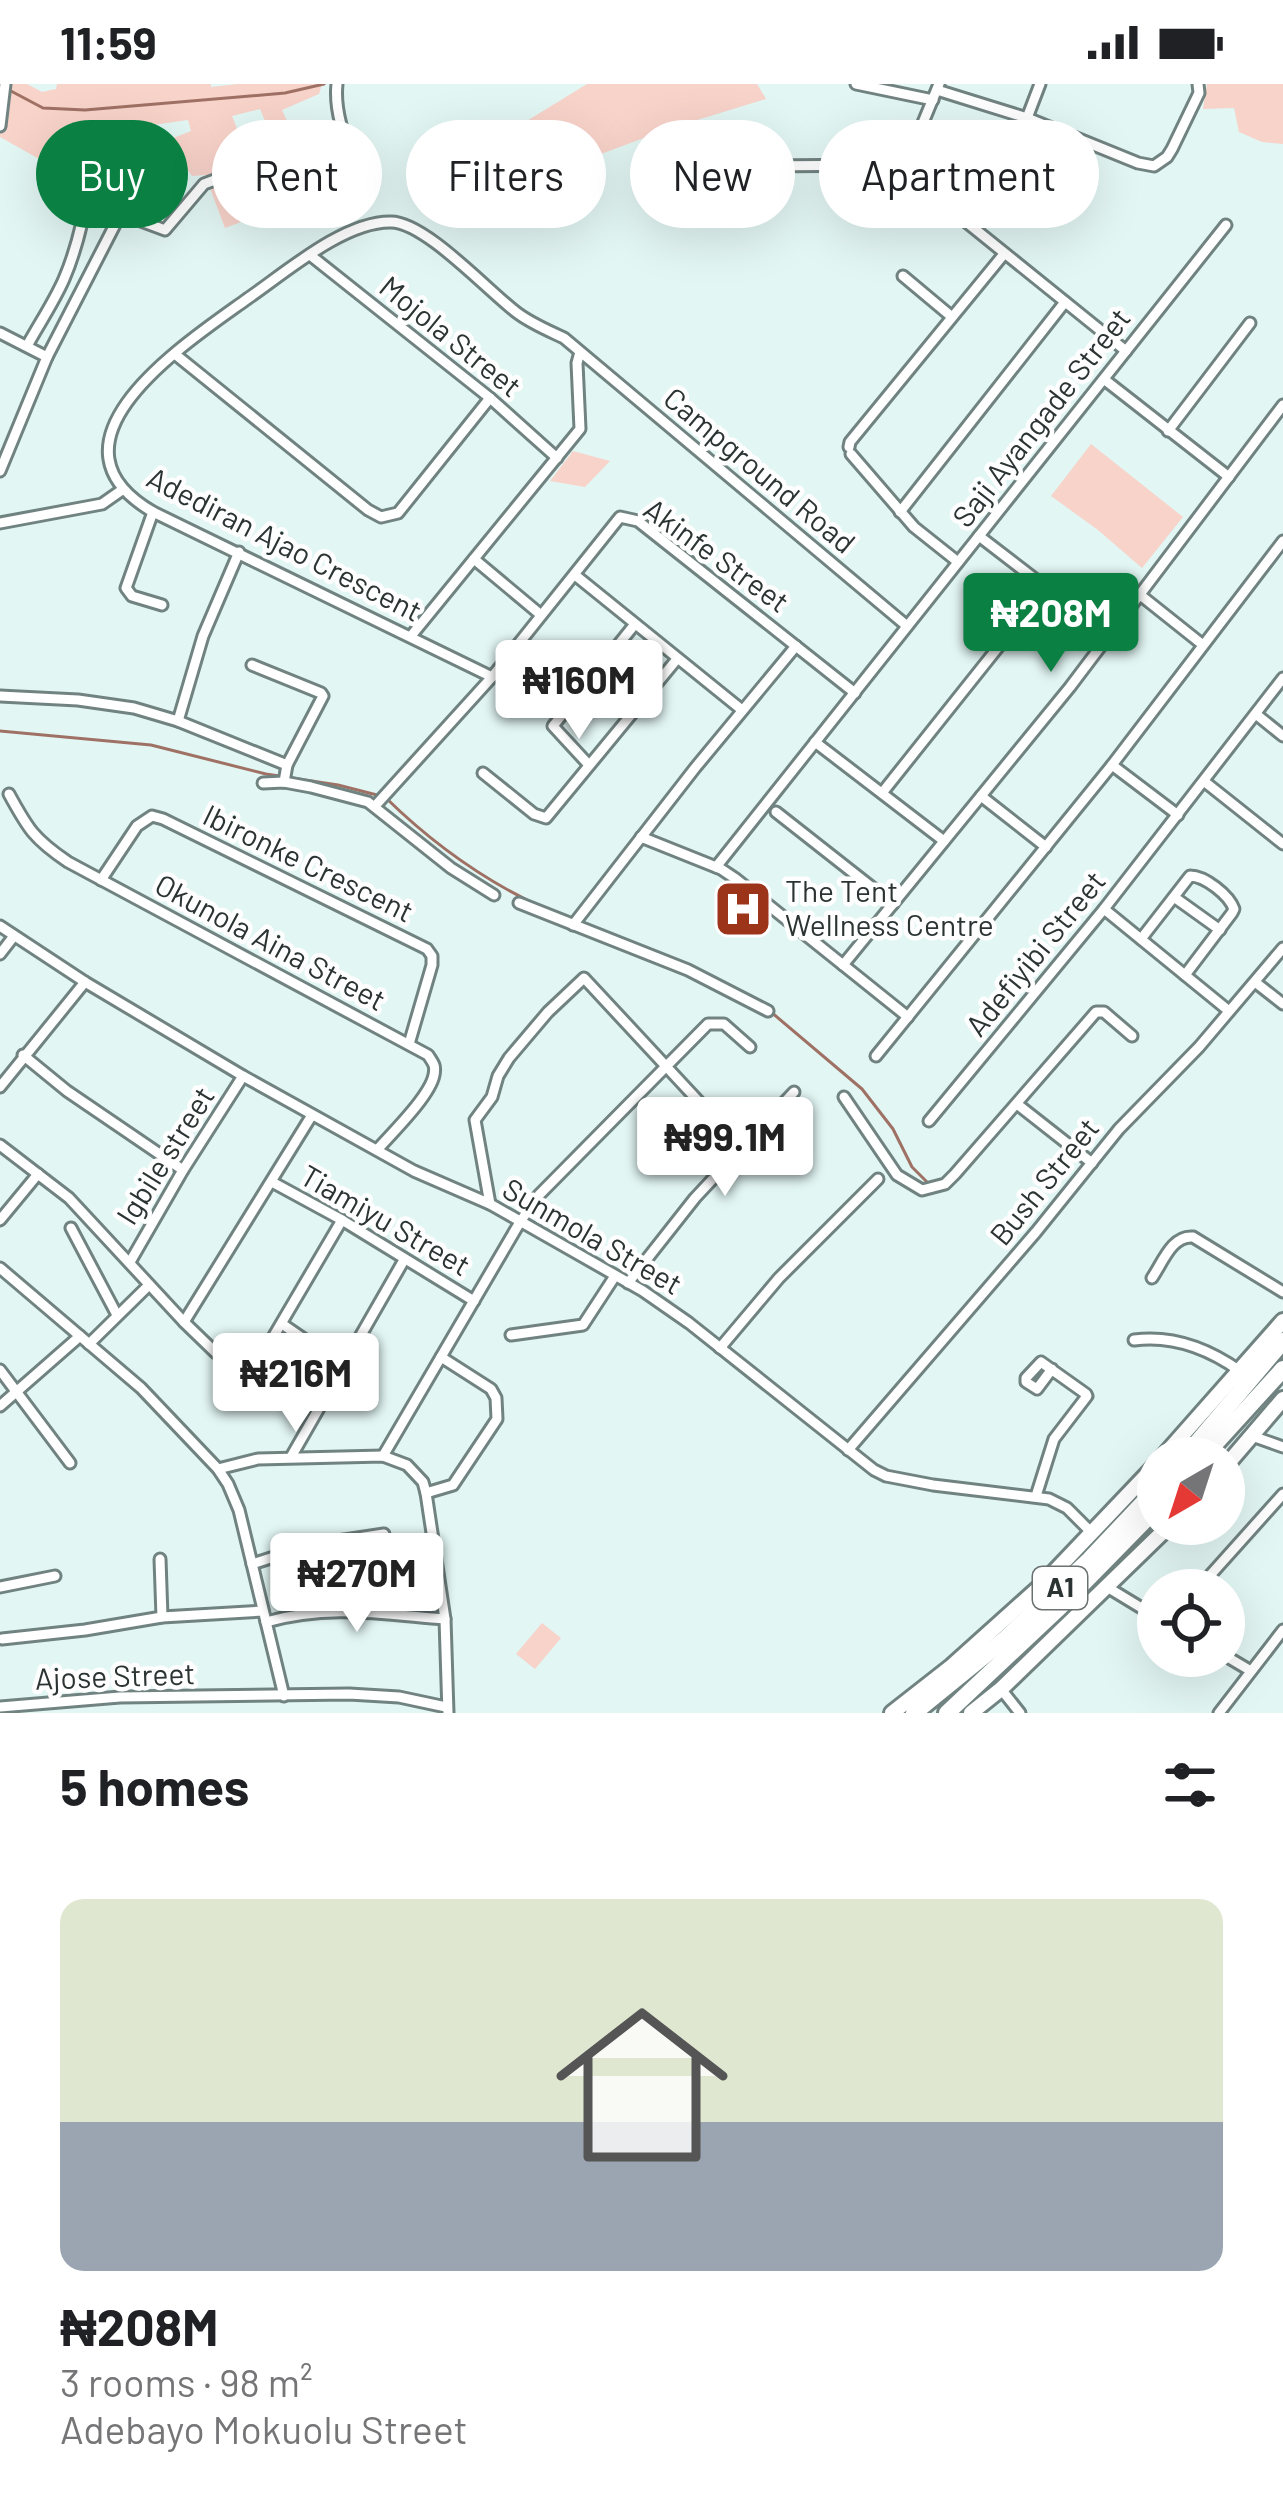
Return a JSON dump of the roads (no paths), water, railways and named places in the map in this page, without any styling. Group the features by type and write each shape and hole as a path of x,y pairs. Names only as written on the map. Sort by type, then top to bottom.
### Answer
{"highway":[{"path":"1202,1437 1283,1342"},
{"path":"1221,1437 1283,1369"},
{"name":"A1","path":"914,1713 1005,1640 1137,1509"},
{"name":"A1","path":"947,1713 1137,1528"}],"main road":[{"path":"1181,1437 1283,1321"},
{"path":"1245,1444 1283,1399"},
{"path":"892,1713 1002,1622 1137,1485"},
{"path":"971,1713 1150,1545"}],"street":[{"path":"0,126 5,84"},
{"path":"856,84 936,92 1027,118 1154,166 1172,149 1199,93 1198,84"},
{"path":"1027,118 1040,84"},
{"path":"924,120 936,92"},
{"path":"188,203 212,181"},
{"name":"Adediran Ajao Crescent","path":"492,677 134,501 116,481 110,462 111,431 134,391 214,323 310,255 362,227 392,222 410,226 526,320 564,338 580,352"},
{"name":"Saji Ayangade Street","path":"716,867 1226,225"},
{"path":"27,346 62,283 79,228"},
{"path":"0,471 47,357 113,228"},
{"path":"972,228 1126,351"},
{"path":"958,562 900,512 850,451 850,442 1004,254"},
{"name":"Mojola Street","path":"310,255 490,398 557,458"},
{"path":"903,276 952,317"},
{"path":"900,512 1065,302"},
{"path":"1168,431 1250,323"},
{"path":"0,333 47,357"},
{"path":"411,636 580,429 580,352"},
{"name":"Campground Road","path":"580,352 908,626"},
{"path":"176,355 381,517 398,513 490,398"},
{"path":"1105,380 1229,477"},
{"path":"843,964 1109,636 1283,405"},
{"path":"0,523 102,504 122,490"},
{"path":"154,512 126,589 132,596 162,604"},
{"name":"Akinfe Street","path":"379,801 492,677 620,517 631,517 855,693"},
{"path":"979,536 1109,636"},
{"path":"876,1056 1112,765 1283,541"},
{"path":"178,721 203,636 239,552"},
{"path":"474,559 541,615"},
{"path":"574,575 742,710"},
{"path":"882,793 1046,587"},
{"path":"1139,594 1203,645"},
{"path":"590,765 553,726 635,624"},
{"path":"575,922 796,646"},
{"path":"483,773 534,814 546,818 677,659"},
{"path":"252,664 323,696 285,775 263,783"},
{"name":"Adefiyibi Street","path":"929,1121 1104,909 1283,678"},
{"path":"0,696 109,703 178,721 285,775 379,801 451,868 494,895"},
{"path":"1257,715 1283,736"},
{"path":"815,742 944,842"},
{"path":"1112,765 1178,815"},
{"path":"1205,782 1283,844"},
{"name":"Okunola Aina Street","path":"9,794 40,843 433,1060 434,1077 414,1109 377,1150"},
{"path":"981,796 1046,847"},
{"path":"776,812 893,904"},
{"name":"Ibironke Crescent","path":"101,880 137,826 152,816 428,950 432,964 409,1044"},
{"path":"640,837 736,879 908,1017"},
{"path":"1141,939 1194,875 1233,902 1234,909 1185,975"},
{"path":"1174,896 1220,930"},
{"path":"520,903 688,970 768,1011"},
{"path":"1104,909 1229,1011"},
{"name":"Sunmola Street","path":"0,926 243,1076 446,1187 490,1204 664,1304 874,1470 886,1476 1057,1502 1092,1533"},
{"path":"0,954 14,936"},
{"name":"Bush Street","path":"848,1450 1132,1114 1199,1047 1283,948"},
{"path":"490,1204 475,1120 492,1097 509,1058 582,979 589,980 742,1148"},
{"path":"0,1087 85,982"},
{"path":"1255,982 1283,1004"},
{"path":"844,1097 897,1175 922,1190 944,1184 1096,1012 1104,1012 1132,1036"},
{"path":"383,1456 539,1195 708,1024 724,1024 750,1047"},
{"path":"23,1055 183,1170"},
{"name":"Igbile street","path":"130,1262 243,1076"},
{"path":"628,1282 673,1224 794,1092"},
{"path":"1017,1104 1092,1163"},
{"path":"184,1322 312,1115"},
{"path":"0,1145 69,1198 184,1322 216,1353 230,1359 272,1339 342,1220"},
{"path":"0,1220 38,1174"},
{"path":"720,1348 779,1278 878,1179"},
{"name":"Tiamiyu Street","path":"272,1182 474,1301"},
{"path":"71,1228 117,1315"},
{"path":"1153,1278 1178,1239 1186,1235 1283,1292"},
{"path":"291,1457 404,1260"},
{"path":"0,1268 141,1388 228,1484 239,1510 284,1696"},
{"path":"511,1335 583,1325 615,1276"},
{"path":"0,1406 149,1285"},
{"path":"282,1324 343,1366"},
{"path":"1134,1340 1169,1340 1240,1371"},
{"path":"427,1492 453,1485 497,1419 491,1389 441,1357"},
{"path":"1036,1496 1054,1439 1087,1396 1052,1369"},
{"path":"0,1370 70,1462"},
{"path":"1252,1436 1283,1447"},
{"path":"218,1469 258,1459 383,1456 417,1473 427,1492 446,1619 447,1710"},
{"path":"1216,1569 1283,1494"},
{"path":"252,1564 311,1545 384,1534"},
{"path":"160,1559 162,1617"},
{"path":"0,1587 55,1576"},
{"path":"1107,1587 1137,1605"},
{"path":"2,1639 162,1617 265,1617 326,1610 446,1619"},
{"path":"1219,1713 1283,1630"},
{"path":"1245,1667 1251,1671"},
{"path":"1001,1689 1020,1713"},
{"name":"Ajose Street","path":"0,1707 120,1697 374,1694 447,1710"},
{"path":"120,1697 123,1713"}],"waterway":[{"path":"9,90 43,108 85,110 285,93 324,84"},
{"path":"0,731 151,745 377,795"},
{"path":"386,798 463,862 550,911"},
{"path":"771,1012 862,1089 893,1129 912,1167 929,1184"}],"place":[{"name":"The Tent Wellness Centre","path":"743,909"}]}
